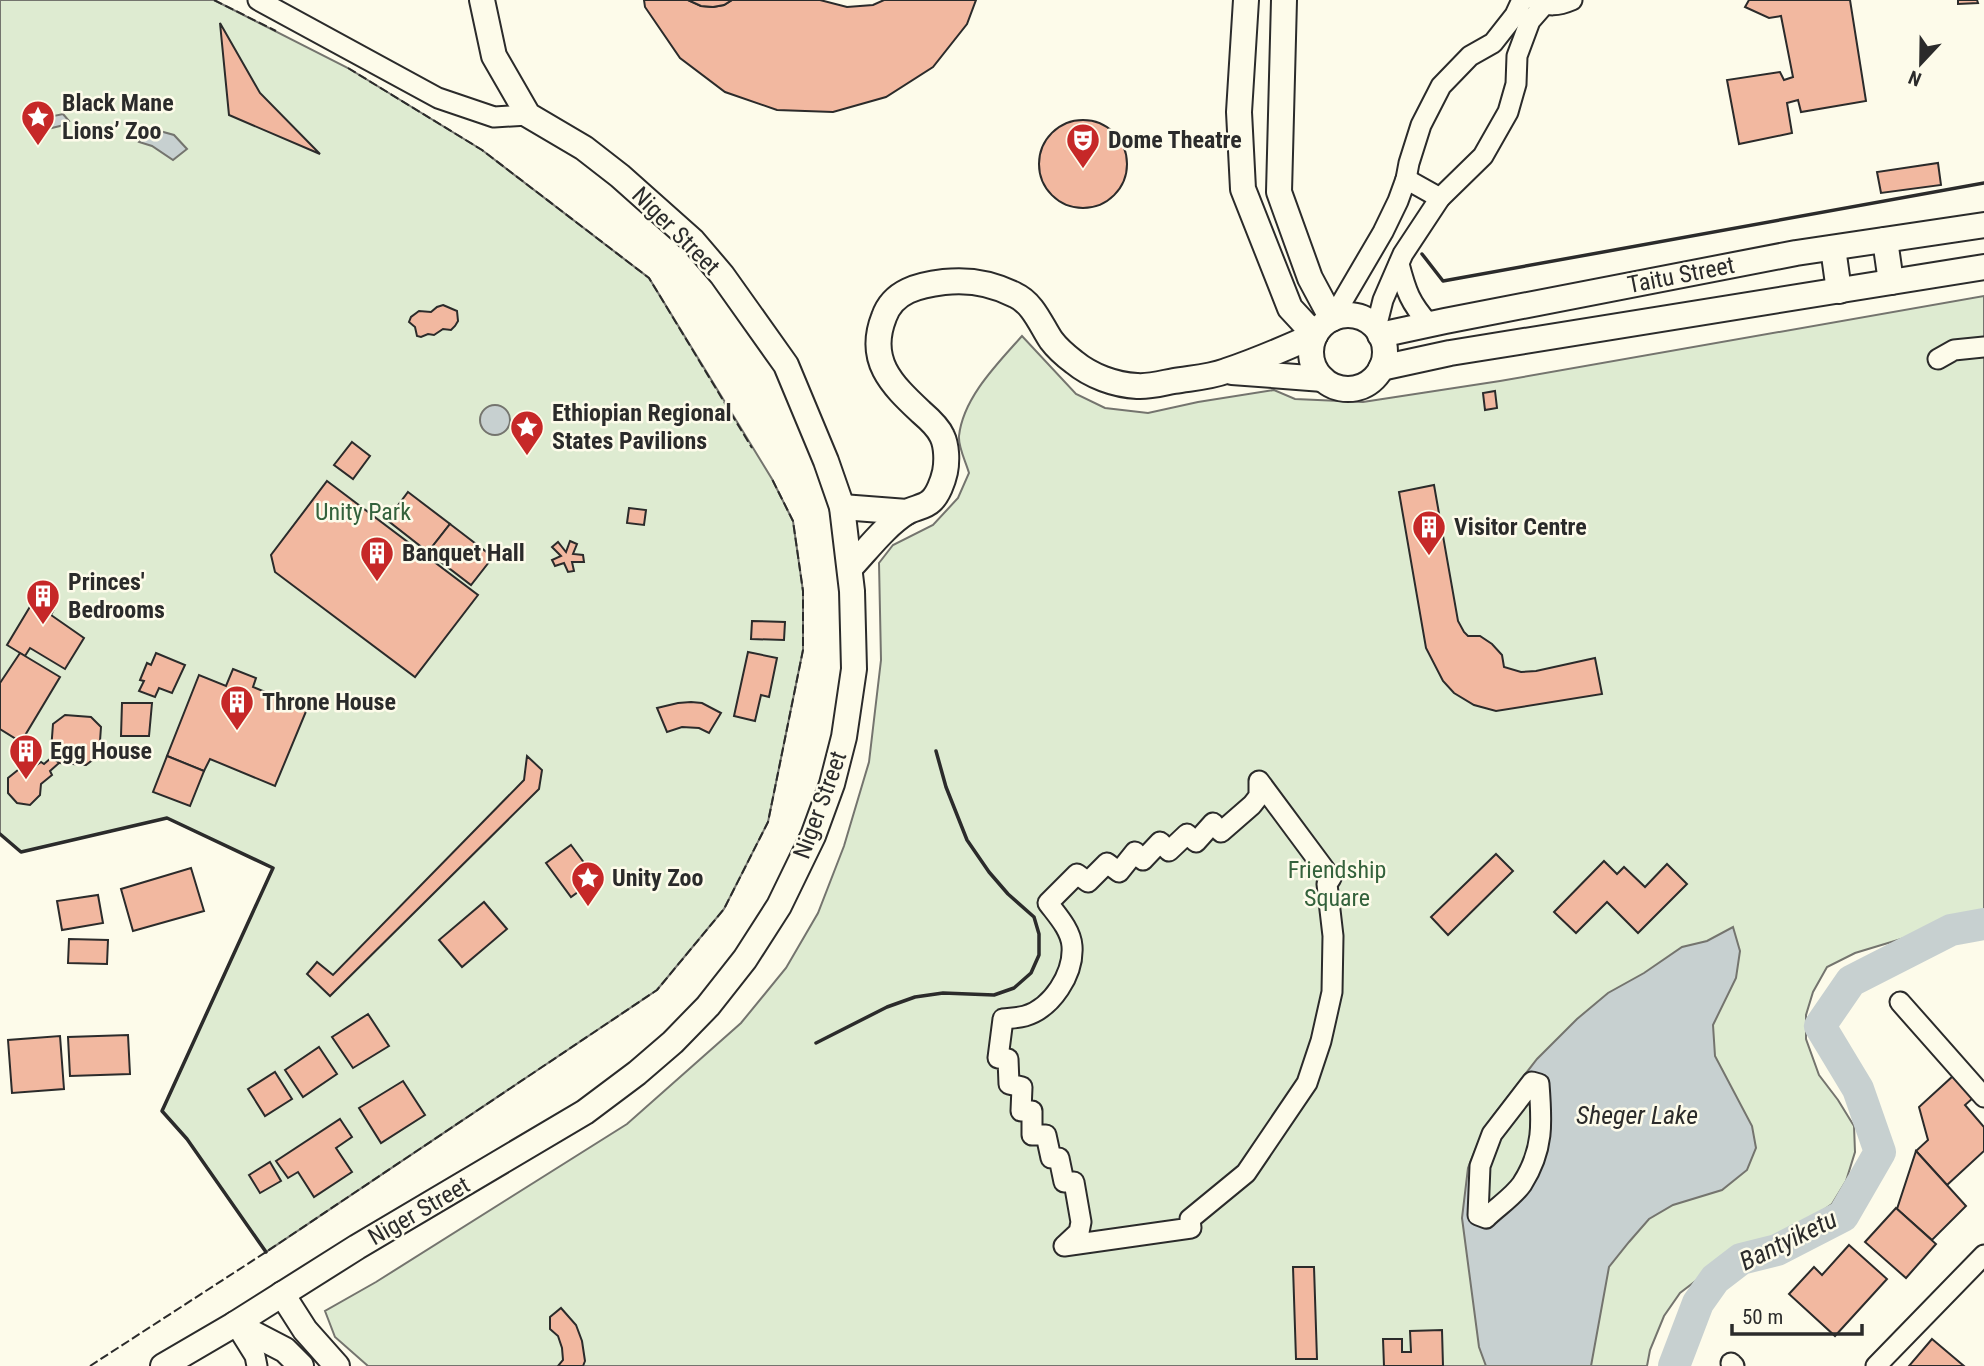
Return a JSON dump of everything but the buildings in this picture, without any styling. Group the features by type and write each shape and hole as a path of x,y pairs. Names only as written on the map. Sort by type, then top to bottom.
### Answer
{"main road":[{"name":"Niger Street","path":"163,1366 585,1112 673,1042 708,1006 744,959 779,906 813,836 832,784 844,737 854,669 850,568 842,507 786,365 722,275 692,242 620,176 584,148 528,115 494,56 482,0"},
{"path":"1246,0 1239,112 1243,190 1290,308 1323,327"},
{"path":"1225,372 1323,327 1343,316 1366,320 1378,331 1385,348 1381,368 1376,376 1357,388 1332,386 1315,370 1311,359 1311,347 1323,327 1310,278 1279,192 1284,0"},
{"name":"Taitu Street","path":"1378,331 1429,324 1796,253 1984,225"},
{"path":"1885,240 1891,282"},
{"path":"1833,248 1839,291"},
{"name":"Taitu Street","path":"1381,368 1450,353 1984,267"},
{"path":"850,568 879,535 908,512 931,501 943,479 946,454 942,435 894,386 883,370 879,354 878,332 886,311 898,296 910,289 922,285 968,280 1004,289 1021,297 1052,340 1070,359 1097,377 1117,383 1139,386 1225,372 1323,379"},
{"path":"842,507 908,512"},
{"path":"282,1294 305,1330 337,1366"},
{"path":"235,1324 285,1350 301,1366"}],"street":[{"path":"258,0 438,98 494,117 528,115"},
{"path":"1323,327 1383,232 1406,179 1421,125 1441,86 1470,56 1493,43 1515,15 1522,0"},
{"path":"1378,331 1383,300 1403,254 1440,198 1483,156 1508,112 1516,84 1517,56 1539,2 1560,5 1572,0"},
{"path":"1493,43 1517,56"},
{"path":"1406,179 1440,198"},
{"path":"1399,264 1415,308 1429,324"},
{"path":"1938,359 1954,350 1984,347"},
{"path":"1259,781 1331,878 1327,884 1333,936 1332,992 1321,1041 1307,1083 1246,1173 1190,1219 1191,1228 1064,1246 1079,1232 1081,1222 1074,1182 1064,1182 1059,1158 1051,1158 1046,1135 1032,1135 1032,1111 1021,1111 1022,1087 1009,1084 1008,1059 998,1058 1003,1019 1026,1016 1042,1007 1060,988 1069,971 1072,946 1064,924 1048,903 1077,874 1088,882 1107,863 1119,872 1135,852 1143,860 1160,842 1169,851 1187,834 1196,842 1213,824 1221,832 1259,796 1259,781"},
{"path":"1900,1002 1984,1097"},
{"path":"1532,1082 1539,1084 1542,1126 1535,1157 1521,1186 1486,1218 1478,1214 1480,1166 1492,1134 1532,1082"},
{"path":"1876,1366 1980,1268"},
{"path":"235,1324 255,1356 257,1366"}],"green space":[{"name":"Unity Park","path":"0,0 214,0 348,68 482,150 649,278 772,479 793,521 803,591 803,650 768,822 724,909 657,990 266,1252 187,1139 162,1111 273,868 167,818 21,852 0,834"},
{"name":"Friendship Square","path":"1984,296 1984,914 1855,953 1827,967 1813,992 1806,1015 1806,1039 1819,1075 1854,1126 1855,1152 1846,1181 1832,1204 1812,1218 1723,1260 1680,1293 1664,1316 1650,1350 1647,1366 368,1366 335,1337 325,1311 376,1282 627,1124 741,1023 786,968 818,913 844,846 869,762 881,660 879,563 893,545 933,525 958,498 969,473 959,440 967,408 983,382 1022,336 1076,394 1105,408 1148,413 1274,390 1295,399 1363,402 1500,381"}],"water":[{"path":"63,114 69,121 35,132 34,120"},
{"path":"149,128 174,135 187,149 173,160 152,146 139,142"},
{"path":"495,405 506,409 510,420 506,431 495,435 484,431 480,420 484,409"},
{"name":"Sheger Lake","path":"1733,927 1740,951 1736,978 1713,1025 1715,1056 1752,1126 1756,1148 1747,1170 1722,1190 1673,1205 1649,1219 1609,1267 1591,1366 1486,1366 1479,1347 1462,1218 1468,1168 1478,1143 1492,1117 1537,1059 1577,1019 1608,993 1682,947 1707,941","holes":["1538,1084 1535,1157 1486,1218 1480,1166"]}],"waterway":[{"name":"Bantyiketu","path":"1674,1366 1698,1303 1715,1279 1741,1259 1777,1250 1843,1216 1880,1152 1858,1089 1820,1026 1851,981 1951,930 1984,924"}],"fence":[{"path":"214,0 276,31"},
{"path":"348,68 482,150 649,278 752,448"},
{"path":"90,1366 266,1252 657,990 724,909 768,822 803,650 803,591 793,521 772,479"}],"wall":[{"path":"1422,254 1443,281 1984,183"},
{"path":"816,1043 887,1007 915,997 943,993 994,995 1014,988 1031,973 1039,955 1039,934 1034,917 1008,894 967,840 946,787 936,751"},
{"path":"0,834 21,852 167,818 273,868 162,1111 187,1139 266,1252"}],"place":[{"name":"Black Mane Lions’ Zoo","path":"38,147"},
{"name":"Dome Theatre","path":"1083,170"},
{"name":"Ethiopian Regional States Pavilions","path":"527,457"},
{"name":"Visitor Centre","path":"1429,557"},
{"name":"Banquet Hall","path":"377,583"},
{"name":"Princes' Bedrooms","path":"43,626"},
{"name":"Throne House","path":"237,732"},
{"name":"Egg House","path":"26,781"},
{"name":"Unity Zoo","path":"588,908"}]}
